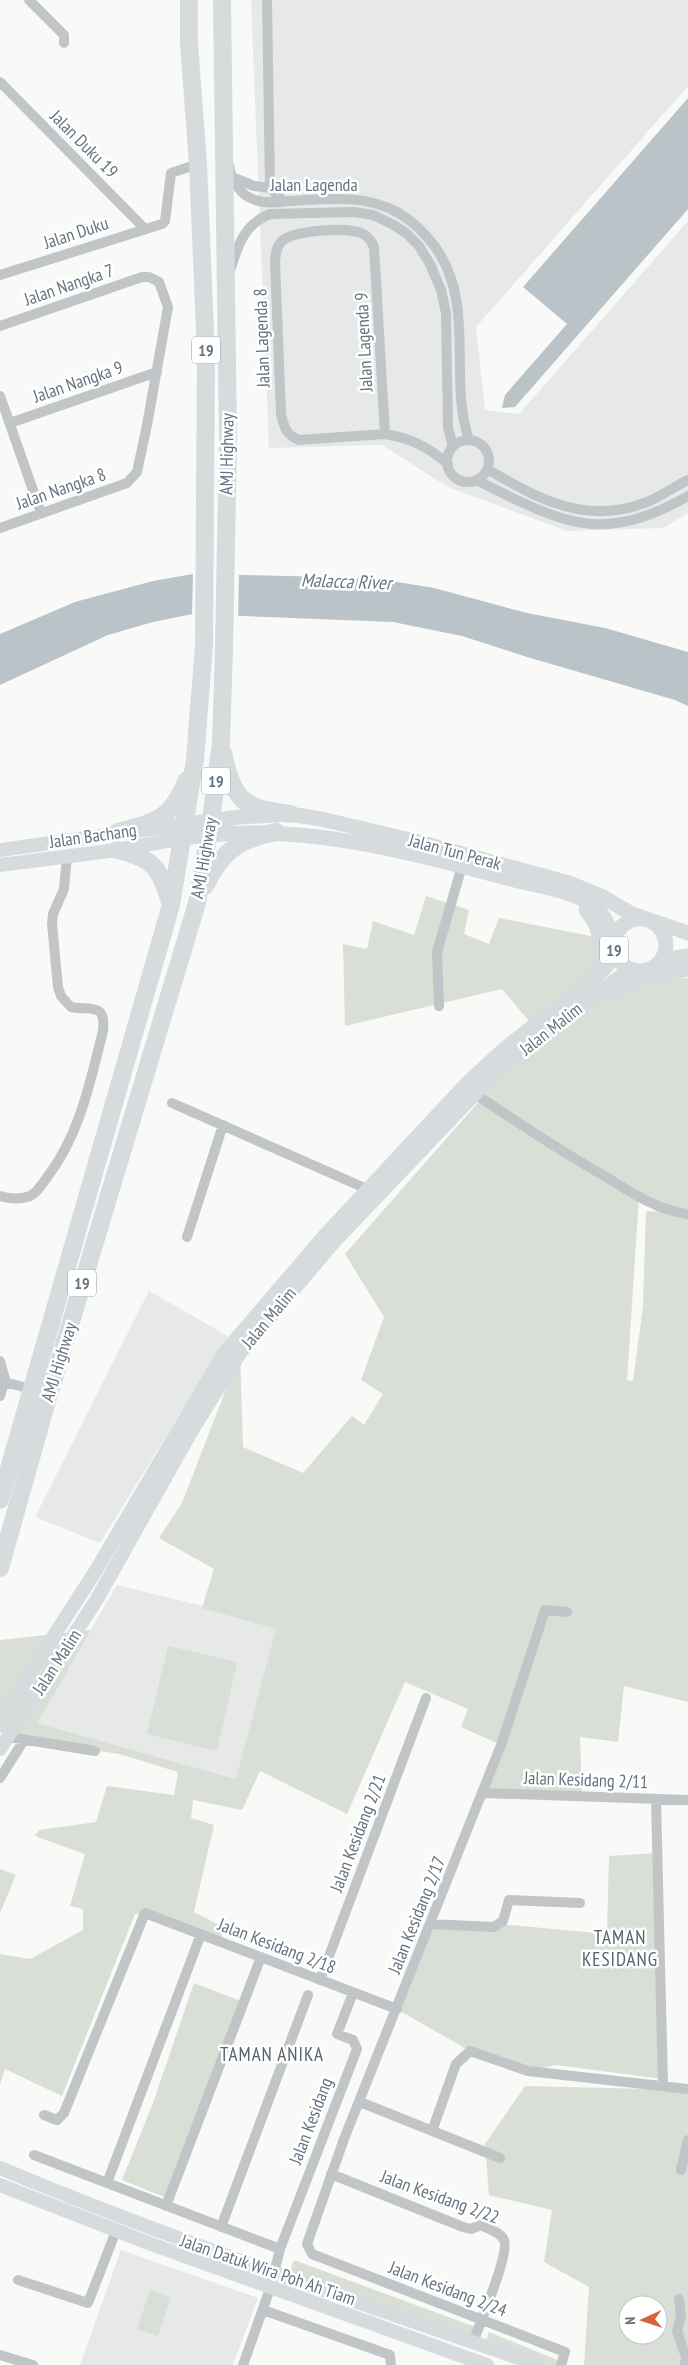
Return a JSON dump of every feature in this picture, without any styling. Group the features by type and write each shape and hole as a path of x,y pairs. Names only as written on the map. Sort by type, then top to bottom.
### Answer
{"highway":[{"name":"AMJ Highway","path":"0,1500 171,905 195,760 204,650 206,354 198,164 189,44 189,0"},
{"name":"AMJ Highway","path":"0,1568 48,1398 197,903 210,827 221,743 226,536 227,281 222,0"},
{"path":"221,743 230,780 240,798 258,809 290,814"},
{"path":"118,832 151,822 171,810 178,800 195,760"},
{"path":"197,903 217,864 227,852 255,836 276,832"},
{"path":"117,850 141,857 156,868 162,878 171,905"}],"main road":[{"name":"Jalan Tun Perak","path":"210,827 290,814 338,823 415,841 569,883 601,896 644,920 688,933"},
{"name":"Jalan Tun Perak","path":"210,827 237,832 276,832 352,842 462,866 577,897 597,909 607,922 614,948"},
{"path":"184,831 210,827"},
{"name":"Jalan Bachang","path":"0,850 118,832 184,831"},
{"name":"Jalan Bachang","path":"0,864 117,850 184,831"},
{"path":"565,894 588,912 597,924 601,938 597,968 590,982"},
{"name":"19","path":"658,963 665,948 665,940 657,926 644,920 628,922 623,925 618,931 614,948 624,965 637,971 645,970 672,958 688,956"},
{"name":"Jalan Malim","path":"0,1719 95,1572 224,1353 367,1189 466,1084 498,1054 590,982 608,965 614,948"},
{"path":"590,999 645,978 688,969"},
{"name":"Jalan Malim","path":"0,1749 97,1599 206,1407 240,1353 334,1242 475,1094 510,1060 624,974 637,971"},
{"name":"Jalan Datuk Wira Poh Ah Tiam","path":"0,2168 199,2246 539,2365"},
{"name":"Jalan Datuk Wira Poh Ah Tiam","path":"0,2185 116,2231 270,2288 487,2365"},
{"path":"446,2350 464,2348 473,2342"},
{"path":"473,2342 473,2351 477,2355 500,2365"}],"street":[{"path":"29,0 64,34 64,44"},
{"path":"267,0 270,188"},
{"name":"Jalan Duku 19","path":"0,82 145,229"},
{"name":"Jalan Lagenda","path":"224,145 232,177 248,197 257,201 284,202 338,199 378,204 414,223 427,236 442,257 454,284 458,307 463,419 469,440"},
{"name":"Jalan Duku","path":"0,275 162,224 165,220 171,173 198,164"},
{"path":"232,177 254,186 270,188 284,202"},
{"name":"Jalan Lagenda","path":"227,281 238,244 245,232 260,218 270,214 354,212 373,215 406,233 419,246 430,264 444,305 448,427 453,447"},
{"name":"Jalan Lagenda 8","path":"374,247 369,237 361,233 349,231 296,233 280,243 275,260 281,414 286,432 299,440 385,434"},
{"name":"Jalan Lagenda 9","path":"374,247 385,434"},
{"name":"Jalan Nangka 7","path":"0,326 136,278 149,277 159,282 168,307 157,372"},
{"name":"Jalan Nangka 9","path":"10,423 157,372"},
{"name":"Jalan Nangka 8","path":"0,528 127,483 136,472 148,425 157,372"},
{"path":"0,396 40,513"},
{"path":"385,434 410,439 423,445 448,464"},
{"path":"476,480 487,469 489,457 487,451 479,443 469,440 463,441 453,447 448,458 451,473 459,480 476,480 544,513 570,521 591,525 629,522 663,510 688,496"},
{"path":"487,469 527,492 571,509 590,512 611,511 647,502 688,480"},
{"path":"0,1196 10,1199 30,1195 39,1188 61,1160 74,1135 103,1031 104,1016 101,1011 95,1008 71,1007 61,996 58,987 52,924 53,914 64,889 67,856"},
{"path":"439,1006 437,952 462,866"},
{"path":"475,1094 547,1143 639,1196 670,1210 688,1214"},
{"path":"172,1103 367,1189"},
{"path":"187,1237 223,1125"},
{"path":"0,1361 4,1382 0,1396"},
{"path":"4,1382 31,1389"},
{"name":"Jalan Kesidang 2/17","path":"308,2251 307,2244 331,2174 501,1745 545,1610 567,1612"},
{"name":"Jalan Kesidang 2/21","path":"320,1980 426,1698"},
{"path":"9,1737 96,1752"},
{"path":"0,1778 24,1740"},
{"name":"Jalan Kesidang 2/11","path":"483,1793 688,1800"},
{"path":"656,1799 663,2086"},
{"path":"430,1924 494,1927 502,1921 509,1900 580,1903"},
{"name":"Jalan Kesidang 2/18","path":"44,2115 57,2120 64,2113 145,1912 396,2009"},
{"path":"107,2183 201,1934"},
{"path":"166,2206 260,1957"},
{"name":"Jalan Kesidang","path":"243,2365 263,2310 280,2250 356,2049 352,2040 337,2034 353,1993"},
{"path":"221,2227 308,1995"},
{"path":"432,2131 456,2064 470,2051 528,2071 688,2090"},
{"path":"360,2102 500,2158"},
{"path":"681,2170 688,2140"},
{"path":"34,2155 280,2250"},
{"name":"Jalan Kesidang 2/22","path":"331,2174 463,2227 472,2229 481,2225 496,2231 504,2240 505,2245 497,2278 482,2319"},
{"path":"18,2280 88,2303 116,2231"},
{"name":"Jalan Kesidang 2/24","path":"308,2251 565,2352 562,2365"},
{"path":"679,2299 681,2316 677,2331 686,2357 685,2365"},
{"path":"263,2310 390,2355 392,2365"},
{"path":"473,2342 482,2319"},
{"path":"0,2355 33,2365"}],"shaded area":[{"path":"251,0 688,0 688,86 476,327 485,410 519,414 688,221 688,513 663,528 567,531 448,487 382,445 269,448"},
{"path":"426,896 469,910 464,934 489,944 499,918 601,938 597,968 607,986 688,978 688,1702 624,1686 618,1742 580,1737 582,1797 483,1793 501,1745 461,1727 468,1709 405,1682 347,1814 260,1771 242,1810 193,1800 191,1818 214,1825 194,1912 223,1927 221,1941 145,1913 135,1914 62,2096 5,2069 0,2085 0,1954 30,1959 83,1930 83,1909 70,1906 85,1854 35,1836 39,1830 96,1822 107,1786 174,1795 178,1772 119,1754 9,1737 0,1732 0,1640 91,1630 37,1723 236,1779 276,1629 202,1608 214,1569 159,1538 182,1503 240,1353 243,1447 303,1473 352,1416 364,1425 383,1394 361,1380 384,1317 345,1254 482,1098 533,1026 502,989 345,1026 343,944 367,949 373,921 414,935","holes":["639,1197 682,1213 646,1211 643,1306 633,1381 627,1380"]},
{"path":"149,1291 228,1336 100,1543 35,1517"},
{"path":"117,1585 281,1625 236,1779 36,1723"},
{"path":"168,1646 237,1662 217,1751 147,1734"},
{"path":"657,1853 663,2079 556,2065 528,2071 470,2051 400,2011 430,1924 510,1925 607,1934 609,1856"},
{"path":"0,1869 16,1875 0,1913"},
{"path":"194,1983 243,2002 169,2199 122,2180 153,2103"},
{"path":"525,2086 688,2090 688,2365 584,2365 589,2287 544,2262 552,2210 489,2195 485,2144"},
{"path":"121,2250 258,2298 233,2365 80,2365"},
{"path":"294,2260 478,2328 473,2342 288,2277"},
{"path":"150,2290 171,2297 158,2336 137,2329"},
{"path":"489,2332 562,2362 561,2365 543,2365 484,2346"}],"water":[{"path":"688,98 688,209 515,407 502,408 505,395 567,324 523,287"},
{"name":"Malacca River","path":"193,574 385,580 434,588 527,613 605,628 688,652 688,706 675,700 462,636 393,622 193,614 153,622 108,635 0,685 0,634 75,602 153,581"}],"pier":[{"path":"193,572 239,572 238,619 192,617"}],"district":[{"name":"TAMAN KESIDANG","path":"620,1948"},
{"name":"TAMAN ANIKA","path":"272,2054"}]}
